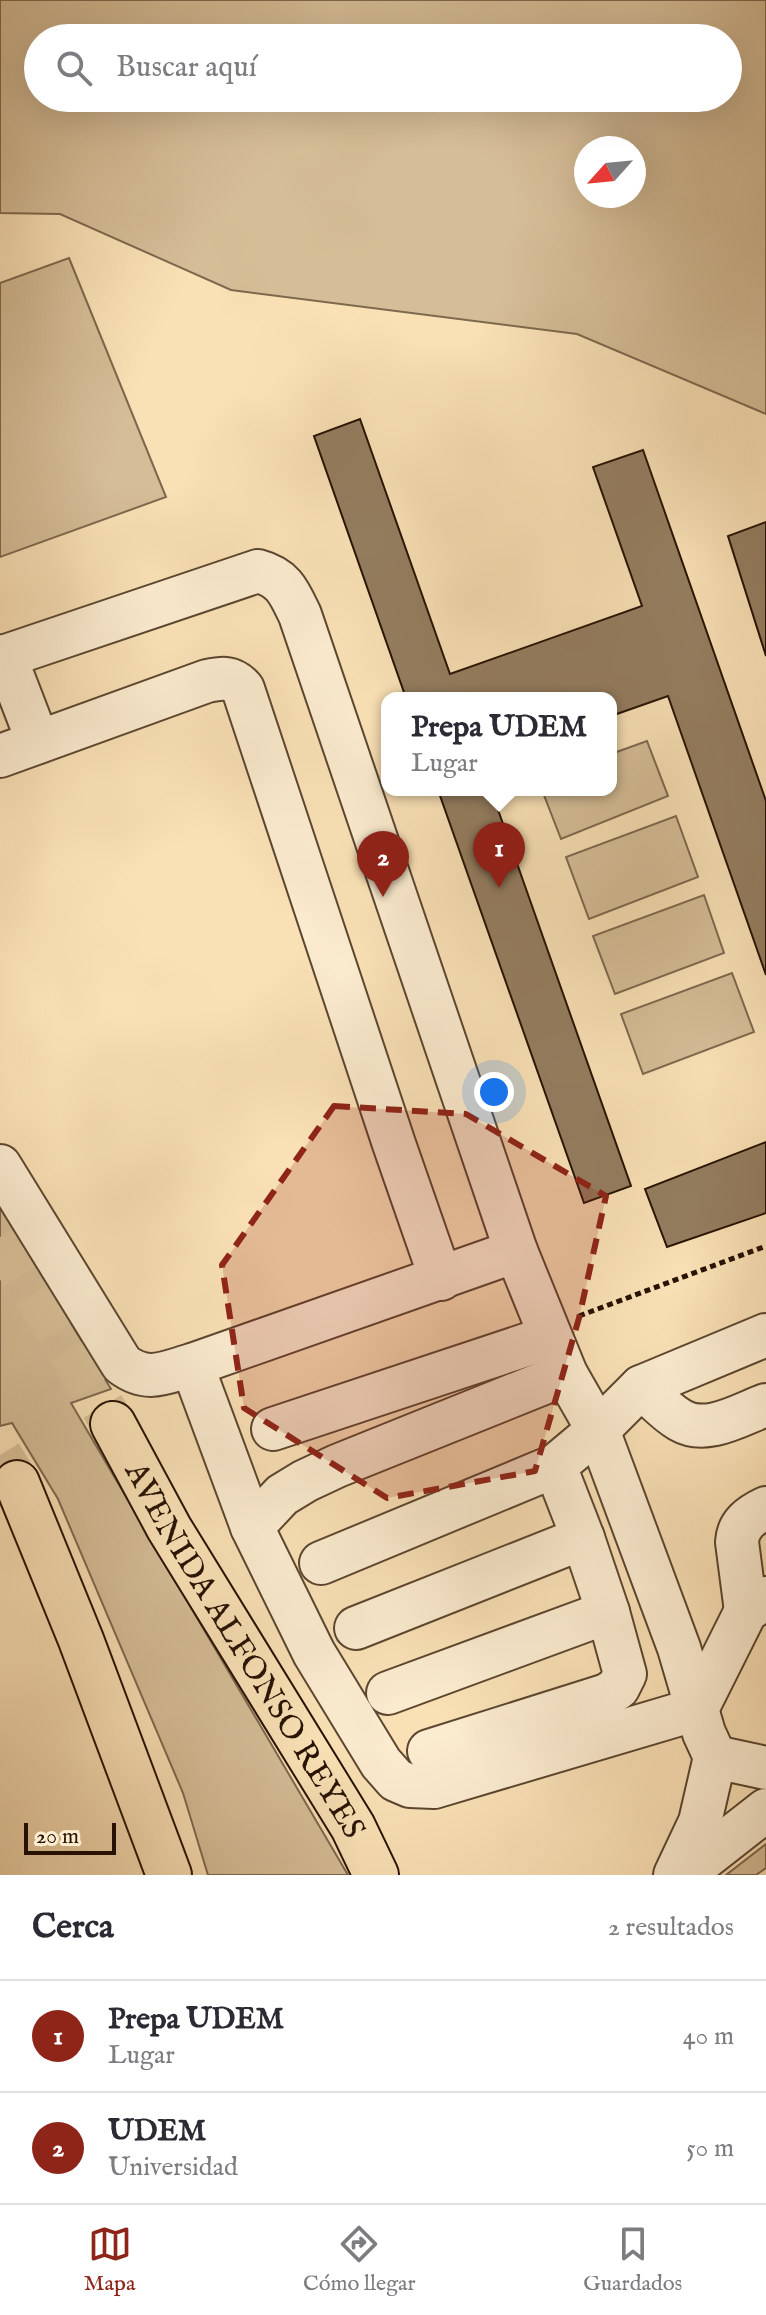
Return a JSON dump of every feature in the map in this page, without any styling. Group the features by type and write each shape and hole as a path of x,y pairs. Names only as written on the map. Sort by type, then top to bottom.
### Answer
{"main road":[{"name":"AVENIDA ALFONSO REYES","path":"113,1424 169,1528 353,1827 376,1875"},
{"path":"17,1483 81,1640 169,1875"},
{"path":"353,1827 394,1875"}],"street":[{"path":"441,1279 243,689 237,681 228,678 207,681 19,749 2,657 258,571 271,575 290,594 300,615 516,1251 555,1346 598,1430 679,1648 704,1733 715,1757 700,1822 675,1875"},
{"path":"0,1166 122,1364 132,1372 149,1377 192,1365 516,1251"},
{"path":"321,1563 555,1466 598,1430 641,1387 766,1335"},
{"path":"273,1429 555,1346"},
{"path":"252,1527 282,1495 305,1481 555,1346"},
{"path":"192,1365 252,1527 314,1653 381,1763 396,1780 410,1786 434,1787 697,1709 756,1604 737,1532 748,1519 766,1508"},
{"path":"641,1387 680,1420 701,1427 766,1405"},
{"path":"429,1751 607,1695 618,1688 625,1674 608,1612 555,1466"},
{"path":"356,1628 583,1538"},
{"path":"388,1693 608,1612"},
{"path":"715,1757 766,1768"},
{"path":"683,1875 766,1810"}],"path":[{"path":"555,1346 766,1246"}],"highlighted area":[{"path":"334,1106 466,1114 606,1196 579,1318 535,1471 387,1498 244,1408 222,1265"}],"shaded area":[{"path":"0,0 766,0 766,414 577,334 231,290 60,214 0,213"},
{"path":"69,258 166,497 0,557 0,283"},
{"path":"647,741 668,796 561,839 544,796 617,796 617,752"},
{"path":"676,816 698,877 589,919 566,857"},
{"path":"704,895 724,953 615,994 593,936"},
{"path":"732,973 754,1032 643,1074 621,1014"},
{"path":"0,1206 111,1389 71,1403 348,1875 208,1875 183,1793 58,1499 12,1423 0,1426"},
{"path":"766,1844 766,1868 756,1875 726,1875"}],"building":[{"path":"360,419 450,674 642,606 593,467 643,450 766,801 766,975 668,696 617,714 617,692 404,692 314,436"},
{"path":"766,522 766,656 728,536"},
{"path":"440,796 493,796 631,1186 584,1203"},
{"path":"766,1142 766,1213 667,1247 645,1189"}],"tunnel":[{"path":"0,1237 113,1424"},
{"path":"0,1455 17,1483"}],"place":[{"name":"Prepa UDEM","path":"499,888"},
{"name":"UDEM","path":"383,897"}]}
